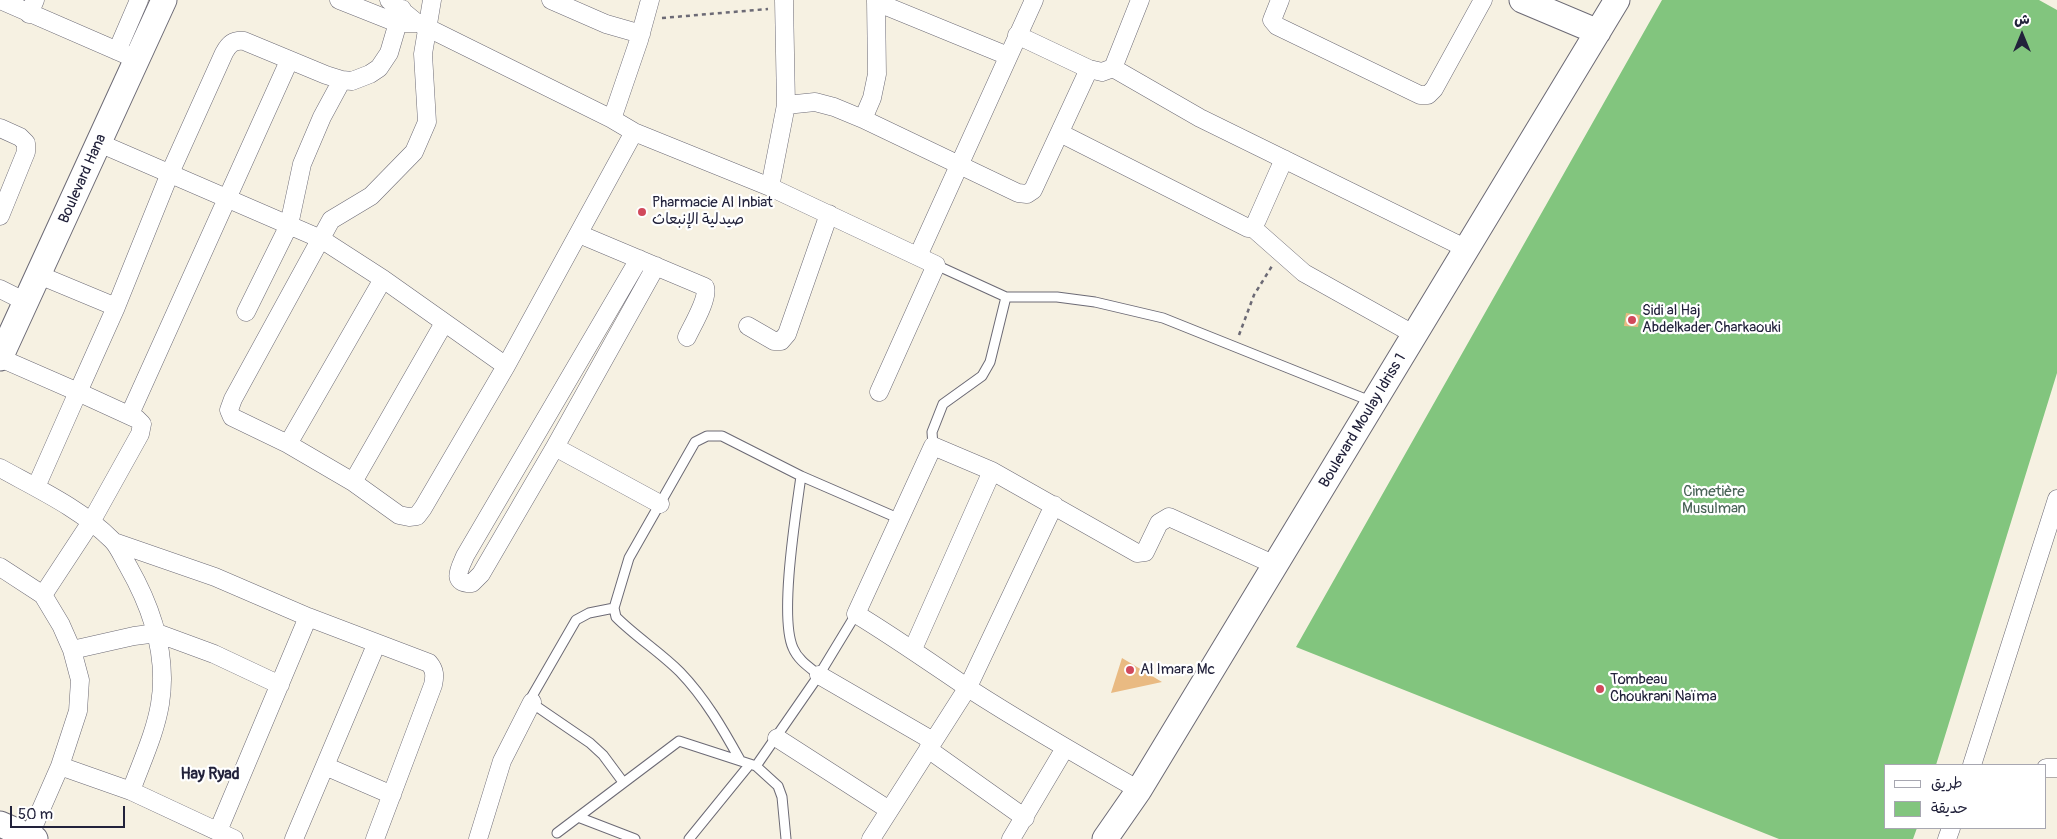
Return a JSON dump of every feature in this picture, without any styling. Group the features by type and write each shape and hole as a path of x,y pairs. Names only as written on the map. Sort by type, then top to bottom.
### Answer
{"main road":[{"name":"Boulevard Hana","path":"0,358 99,143 127,55 164,0"},
{"path":"1522,0 1598,32"},
{"name":"Boulevard Moulay Idriss 1","path":"1105,839 1139,790 1617,0"},
{"path":"0,824 31,838"}],"street":[{"path":"0,0 32,7 127,55 139,0"},
{"path":"339,0 396,11 612,119 634,132 770,187 936,265 879,392"},
{"path":"432,0 423,26 427,122 414,152 370,196 346,209 332,220 242,382 229,410 230,416 288,444 353,482 399,515 417,516 506,366 634,132"},
{"path":"551,0 606,24 643,27"},
{"path":"612,119 643,27 650,0"},
{"path":"918,256 1034,0"},
{"path":"1280,0 1272,20 1277,26 1420,95 1428,95 1434,89 1483,0"},
{"path":"863,119 872,98 877,74 876,1 1008,56"},
{"path":"1017,36 1089,70 1102,72 1112,68 1135,2"},
{"path":"770,187 786,105 784,4"},
{"path":"36,487 116,307 170,173 224,53 231,43 244,41 289,61 342,80 352,81 379,68 389,53 396,11"},
{"path":"130,414 289,61"},
{"path":"1112,68 1200,118 1467,248"},
{"path":"786,105 815,102 834,107 1018,193 1027,194 1033,190 1089,70"},
{"path":"246,312 289,225 302,164 322,117 342,80"},
{"path":"0,128 20,137 26,143 26,152 0,216"},
{"path":"1060,133 1243,226 1253,228 1304,272 1415,335"},
{"path":"99,143 321,239 506,366"},
{"path":"1253,228 1284,159"},
{"path":"748,326 774,341 781,341 787,334 829,214"},
{"path":"579,234 702,285 707,290 706,298 687,337"},
{"path":"639,259 460,568 458,576 462,582 472,582 481,574 552,453 656,266"},
{"path":"39,275 116,307"},
{"path":"288,444 383,280"},
{"path":"0,289 26,302"},
{"path":"353,482 444,323"},
{"path":"0,358 130,414 140,422 140,434 91,522 43,595"},
{"path":"580,362 597,372"},
{"path":"530,446 552,453 660,504"},
{"path":"1139,790 1065,748 856,614 933,446 992,471 1137,553 1145,552 1159,523 1170,517 1275,565"},
{"path":"0,468 36,487 91,522 114,542 143,592 158,633 162,686 160,705 154,726 130,791"},
{"path":"913,649 992,471"},
{"path":"499,498 518,509"},
{"path":"1972,764 2050,540 2057,499"},
{"path":"871,839 968,687 1054,505"},
{"path":"114,542 215,577 376,645 429,663 434,670 433,685 375,839"},
{"path":"0,567 43,595 61,625 72,650 80,680 78,711 60,766 31,838"},
{"path":"218,831 308,617"},
{"path":"72,650 134,636 158,633 214,654 280,685"},
{"path":"294,839 376,645"},
{"path":"819,675 930,745 1025,818"},
{"path":"478,839 502,761 532,702"},
{"path":"777,738 889,810"},
{"path":"1011,839 1065,748"},
{"path":"60,766 130,791 234,839"},
{"path":"325,766 392,794"}],"lane":[{"path":"936,265 1006,297 1057,297 1095,302 1163,318 1374,402"},
{"path":"933,446 932,432 943,404 982,376 990,362 1006,297"},
{"path":"740,760 719,722 700,694 663,657 616,617 614,608 629,558 695,442 707,436 722,436 801,476 900,519"},
{"path":"801,476 788,596 789,632 792,647 800,660 819,675"},
{"path":"614,608 589,613 576,620 531,696 532,702 590,743 624,782"},
{"path":"689,839 694,835 716,804 777,738 819,675 856,614"},
{"path":"557,833 679,741 753,765 778,786 782,797 786,839"},
{"path":"578,817 635,839"}],"path":[{"path":"643,27 784,4"},
{"path":"1236,346 1254,295 1281,252"}],"green space":[{"name":"Cimetière Musulman","path":"1662,0 2039,0 2057,10 2057,373 1936,764 1884,764 1884,829 1917,829 1913,839 1779,839 1296,647"}],"building":[{"name":"Sidi al Haj Abdelkader Charkaouki","path":"1626,313 1640,315 1638,327 1624,326"},
{"name":"Al Imara Mc","path":"1122,658 1162,682 1111,693"}],"place":[{"name":"Pharmacie Al Inbiat صيدلية الإنبعاث","path":"642,212"},
{"name":"Sidi al Haj Abdelkader Charkaouki","path":"1632,320"},
{"name":"Al Imara Mc","path":"1130,670"},
{"name":"Tombeau Choukrani Naïma","path":"1600,689"}],"district":[{"name":"Hay Ryad","path":"210,775"}]}
